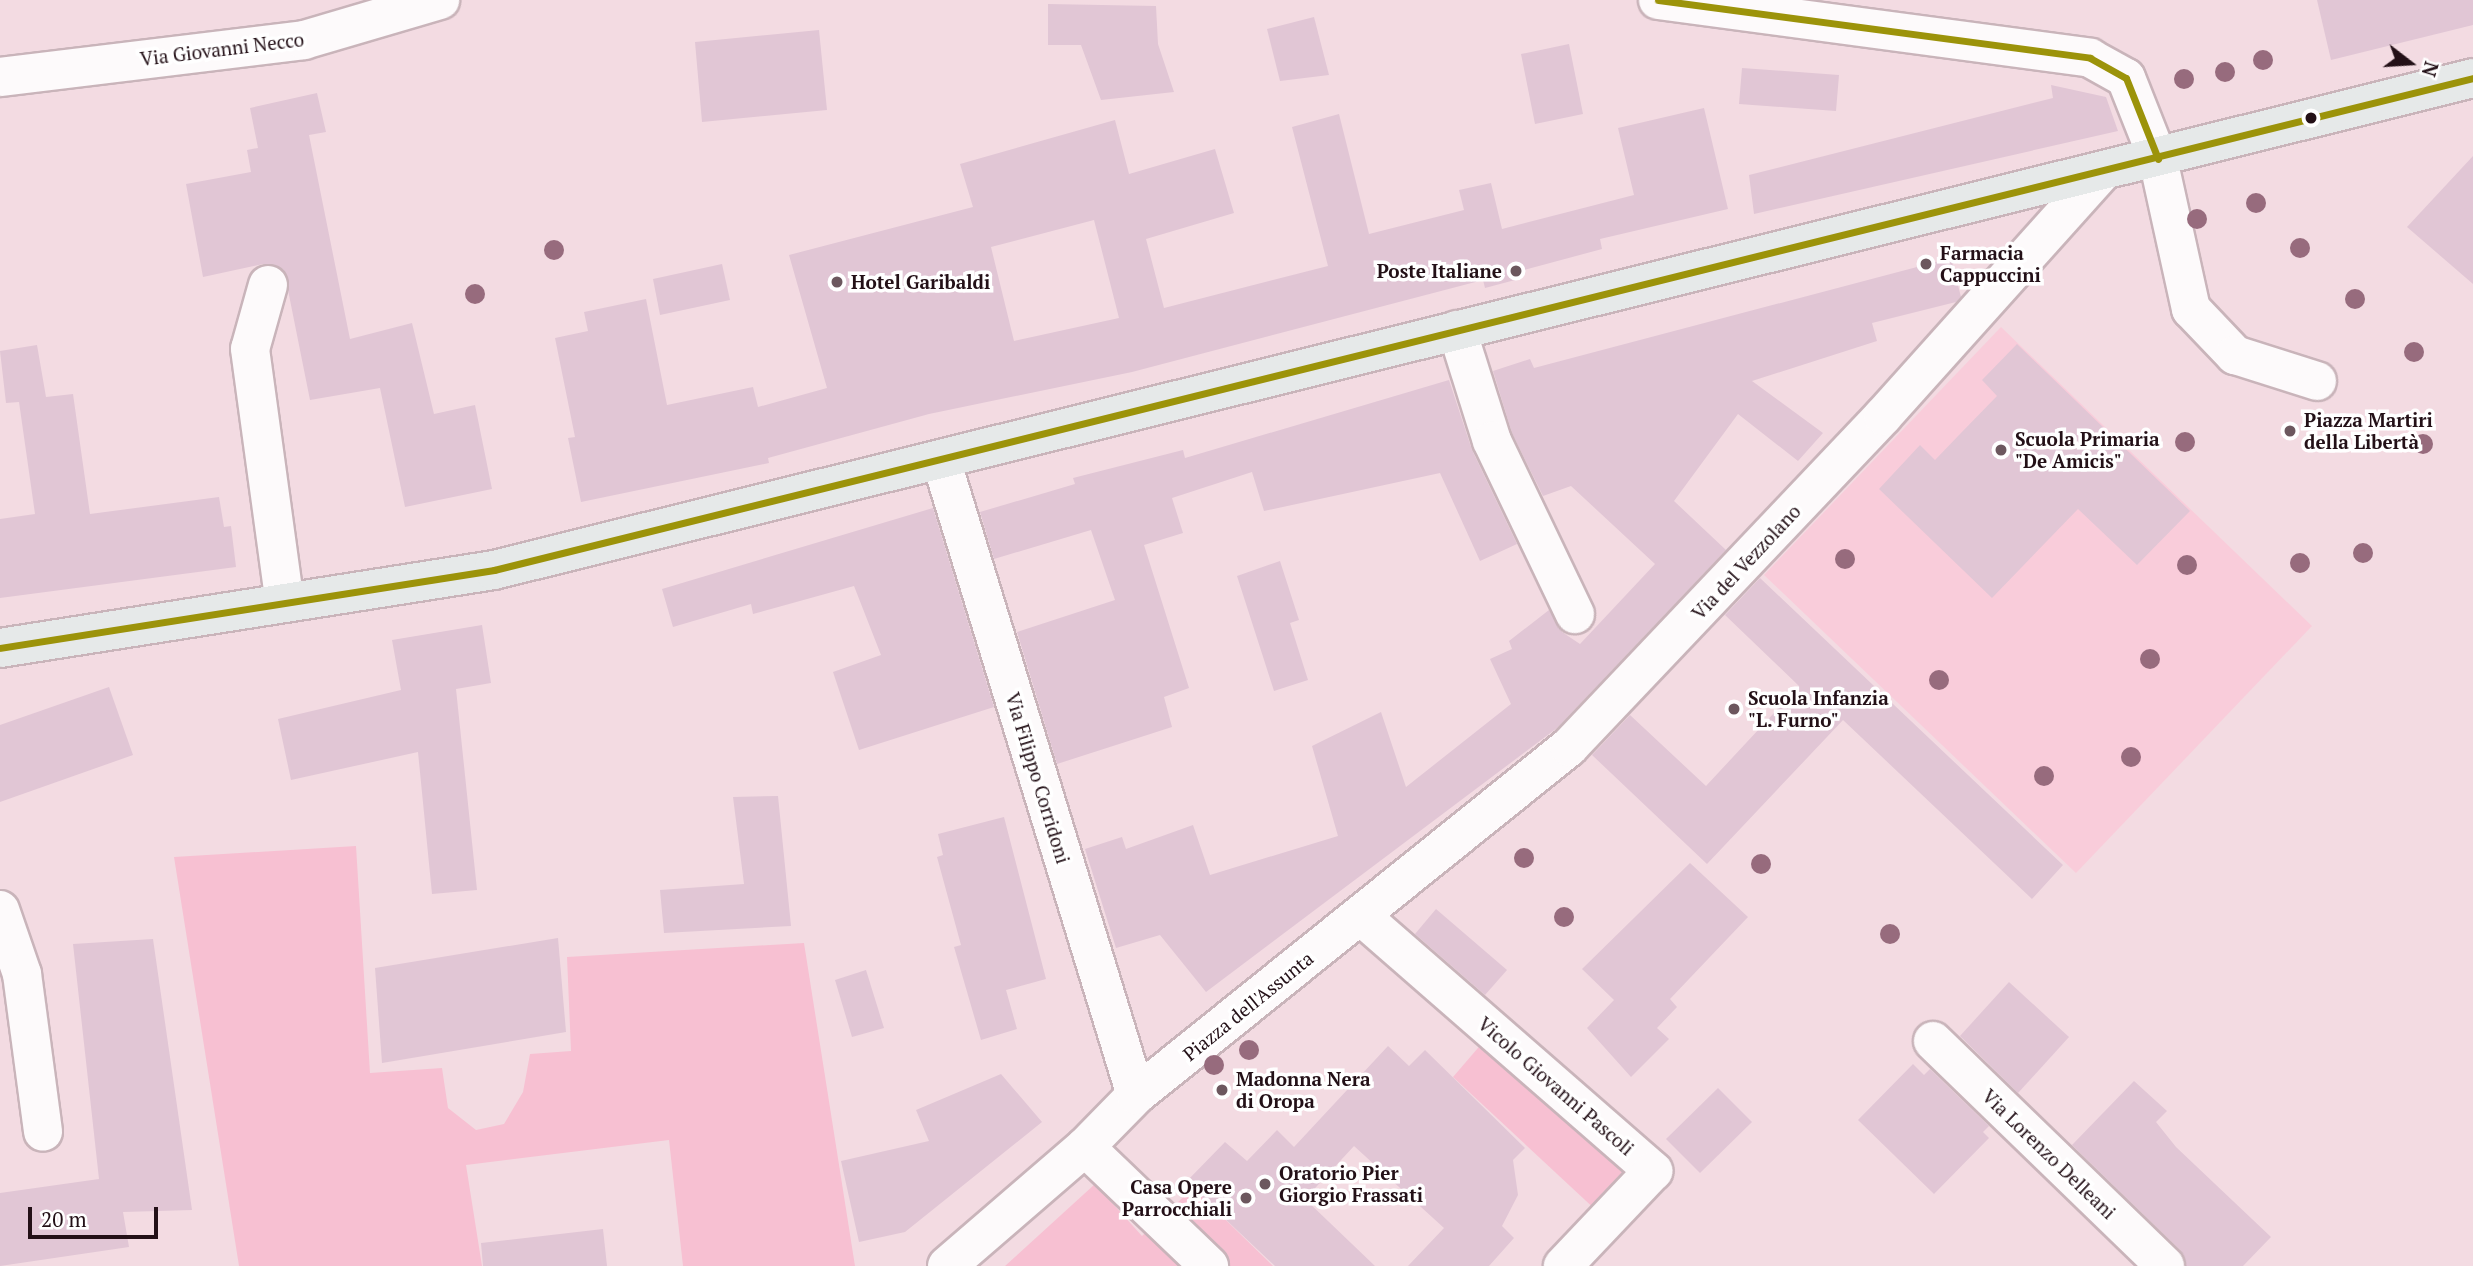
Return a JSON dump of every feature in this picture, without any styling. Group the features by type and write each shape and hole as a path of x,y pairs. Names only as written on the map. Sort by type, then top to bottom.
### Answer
{"main road":[{"path":"0,648 494,570 1457,330 2099,175 2473,78"}],"street":[{"name":"Via Giovanni Necco","path":"0,77 304,40 440,0"},
{"path":"1658,0 2090,58 2126,78 2158,159 2191,309 2235,355 2317,380"},
{"name":"Via del Vezzolano","path":"1361,916 1569,747 1883,416 2099,175"},
{"path":"268,285 250,349 285,603"},
{"path":"1457,330 1492,441 1575,614"},
{"name":"Via Filippo Corridoni","path":"941,460 1136,1095"},
{"path":"0,910 23,974 43,1132"},
{"name":"Piazza dell'Assunta","path":"947,1266 1085,1147 1136,1095 1361,916"},
{"name":"Vicolo Giovanni Pascoli","path":"1361,916 1653,1171 1563,1266"},
{"name":"Via Lorenzo Delleani","path":"1933,1041 2165,1266"},
{"path":"1085,1147 1209,1266"}],"shaded area":[{"path":"2001,327 2312,626 2076,873 1764,575"},
{"path":"356,846 370,1073 442,1068 448,1108 476,1130 504,1124 523,1092 530,1054 571,1051 567,957 804,943 855,1266 683,1266 669,1140 466,1165 482,1266 239,1266 174,857"},
{"path":"1490,1034 1636,1175 1599,1213 1453,1077"},
{"path":"1095,1184 1142,1236 1193,1188 1273,1266 1005,1266"}],"building":[{"path":"2317,0 2473,0 2473,25 2331,60"},
{"path":"1048,4 1156,6 1158,44 1174,92 1101,100 1081,45 1048,45"},
{"path":"1314,17 1329,75 1280,81 1267,29"},
{"path":"819,30 827,110 702,122 695,42"},
{"path":"1569,44 1583,114 1535,124 1521,54"},
{"path":"1742,68 1839,75 1836,111 1739,104"},
{"path":"2051,85 2106,97 2118,131 1754,214 1749,175 2053,98"},
{"path":"317,93 326,132 309,135 350,339 412,323 434,414 475,405 492,489 405,507 380,388 310,400 284,270 263,264 203,277 186,184 251,172 247,150 258,148 250,108"},
{"path":"1704,108 1728,209 1600,239 1602,249 1513,273 1515,280 1485,288 1483,280 1132,372 929,414 768,458 769,463 581,502 568,438 575,437 555,338 588,331 584,312 646,299 667,405 753,387 758,407 827,388 789,255 973,207 960,164 1115,120 1129,174 1215,149 1234,213 1146,239 1164,308 1328,266 1292,127 1339,114 1369,234 1464,210 1459,190 1491,183 1502,229 1634,195 1618,128","holes":["1094,220 1119,318 1014,341 991,247"]},
{"path":"2473,156 2473,284 2407,227"},
{"path":"1951,258 1961,297 1956,302 1872,323 1877,341 1752,381 1823,433 1798,461 1738,414 1674,501 1726,550 1557,728 1206,992 1160,935 1116,948 1085,849 1122,837 1126,849 1193,825 1210,875 1338,836 1312,746 1381,712 1406,787 1511,704 1490,659 1512,649 1509,641 1549,610 1562,632 1580,644 1655,564 1571,486 1543,496 1512,433 1493,371 1530,359 1534,368"},
{"path":"722,264 730,300 660,315 653,279"},
{"path":"2017,344 2190,511 2137,565 2078,509 1992,598 1879,489 1920,445 1935,460 1997,396 1982,380"},
{"path":"37,345 46,397 73,394 90,514 219,497 224,527 231,526 236,567 0,598 0,519 35,514 19,402 6,403 0,351"},
{"path":"1449,380 1472,450 1517,544 1480,561 1440,473 1264,511 1252,472 1172,498 1183,533 1144,545 1189,688 1164,697 1172,727 1057,764 1017,632 1115,600 1091,530 994,559 980,512 1075,484 1073,478 1183,450 1185,458"},
{"path":"933,508 994,707 859,750 833,672 881,655 854,586 753,614 751,604 673,627 662,589"},
{"path":"1280,561 1299,620 1290,623 1308,680 1274,691 1237,576"},
{"path":"1760,578 2063,865 2032,899 1843,720 1707,864 1592,755 1630,715 1706,786 1799,686 1725,615"},
{"path":"482,625 491,683 456,689 477,890 432,894 418,752 291,780 278,719 401,690 392,640"},
{"path":"109,687 133,755 0,802 0,725"},
{"path":"778,796 791,926 664,933 660,890 744,884 733,797"},
{"path":"1004,817 1046,979 1006,990 1017,1029 981,1040 954,947 961,945 937,857 943,855 938,834"},
{"path":"1690,863 1748,917 1670,999 1677,1007 1657,1028 1669,1039 1631,1077 1587,1028 1614,1000 1582,969"},
{"path":"1436,909 1507,970 1485,995 1415,934"},
{"path":"558,938 566,1032 382,1063 375,968"},
{"path":"153,939 192,1210 123,1212 129,1247 0,1266 0,1193 99,1179 73,944"},
{"path":"866,970 884,1028 852,1037 835,980"},
{"path":"2009,982 2069,1037 2018,1093 1960,1036"},
{"path":"1388,1046 1409,1066 1425,1050 1525,1148 1513,1160 1518,1195 1502,1226 1514,1238 1489,1266 1408,1266 1444,1228 1354,1146 1305,1199 1375,1266 1275,1266 1186,1182 1225,1142 1247,1161 1277,1130 1294,1147"},
{"path":"1913,1064 1924,1075 1930,1069 1989,1126 1983,1132 1989,1138 1934,1194 1858,1120"},
{"path":"1001,1074 1042,1122 905,1232 859,1242 841,1161 929,1141 916,1110"},
{"path":"2134,1081 2167,1111 2156,1122 2176,1147 2271,1237 2243,1266 2186,1266 2180,1250 2072,1145"},
{"path":"1718,1088 1752,1122 1700,1173 1666,1139"},
{"path":"603,1229 607,1266 483,1266 481,1243"}],"transit line":[{"path":"1658,0 2090,58 2126,78 2158,159"},
{"path":"0,648 494,570 2473,78"}],"place":[{"name":"Farmacia Cappuccini","path":"1926,264"},
{"name":"Poste Italiane","path":"1516,271"},
{"name":"Hotel Garibaldi","path":"837,282"},
{"name":"Piazza Martiri della Libertà","path":"2290,431"},
{"name":"Scuola Primaria \"De Amicis\"","path":"2001,450"},
{"name":"Scuola Infanzia \"L. Furno\"","path":"1734,709"},
{"name":"Madonna Nera di Oropa","path":"1222,1090"},
{"name":"Oratorio Pier Giorgio Frassati","path":"1265,1184"},
{"name":"Casa Opere Parrocchiali","path":"1246,1198"}]}
